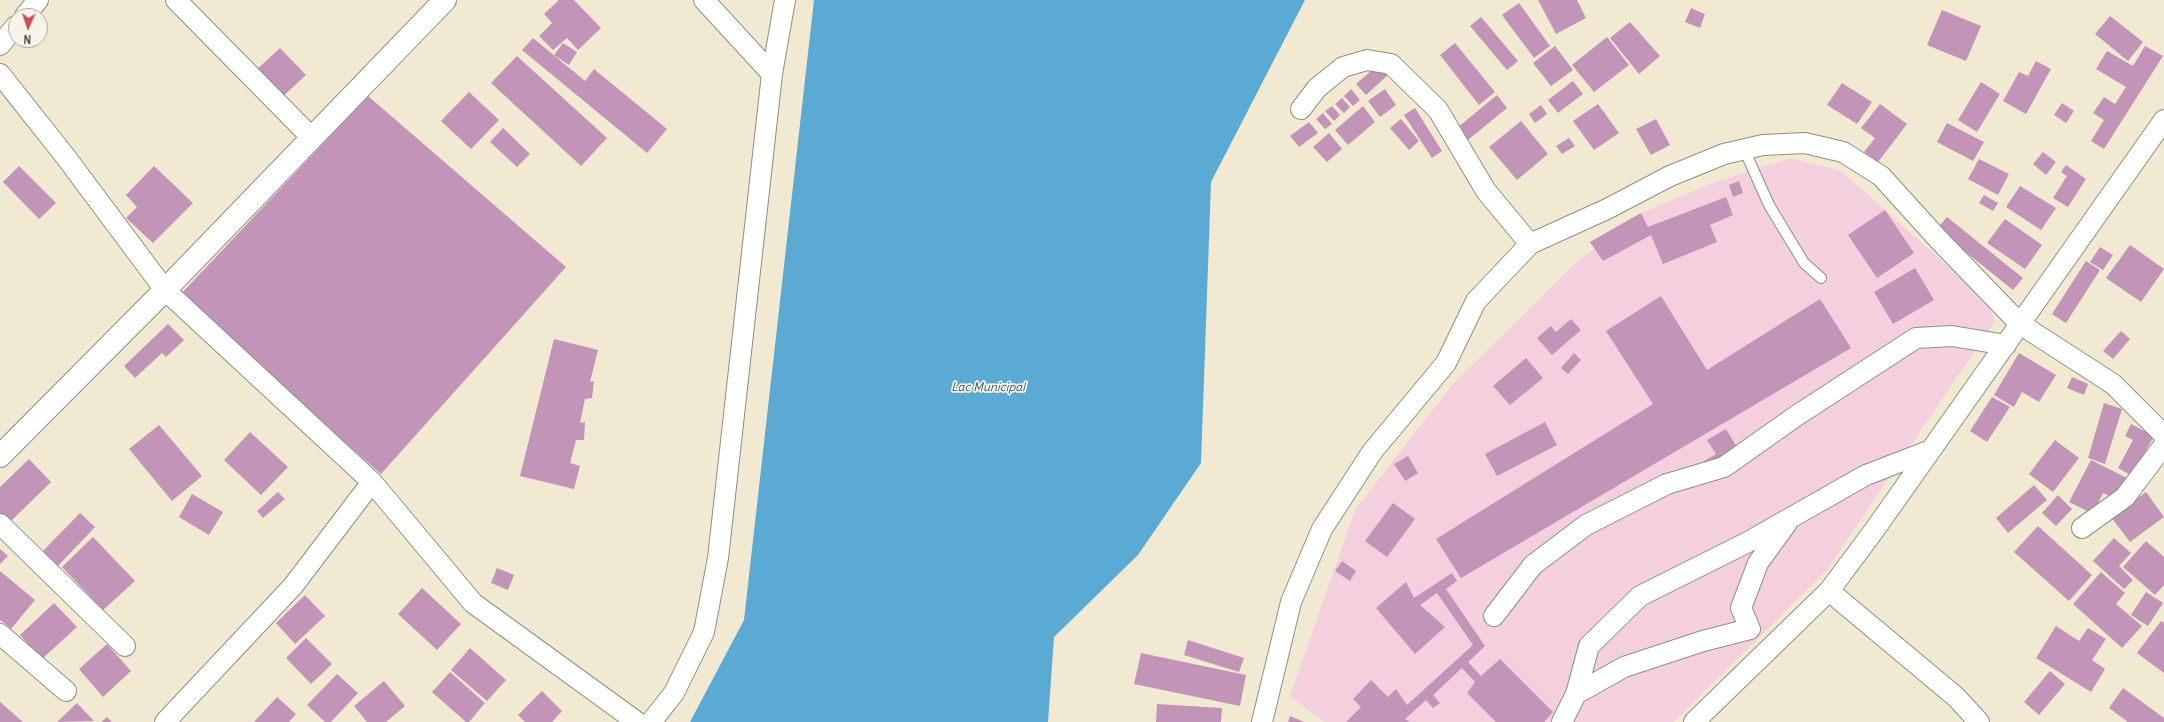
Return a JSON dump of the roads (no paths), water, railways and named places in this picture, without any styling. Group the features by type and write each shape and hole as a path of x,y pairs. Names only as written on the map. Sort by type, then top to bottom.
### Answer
{"street":[{"path":"31,8 38,0"},
{"path":"176,0 312,138"},
{"path":"0,456 165,290 445,0"},
{"path":"704,0 772,74"},
{"path":"651,722 674,693 704,632 718,558 772,74 785,0"},
{"path":"0,45 8,36"},
{"path":"1301,109 1317,88 1343,67 1367,60 1391,64 1438,110 1486,191 1530,244"},
{"path":"0,74 65,156 165,290 372,482 473,604 637,722"},
{"path":"1694,722 1829,591 2006,345 2164,120"},
{"path":"1262,722 1292,602 1322,529 1372,452 1446,363 1476,301 1530,244 1607,209 1670,176 1724,154 1763,145 1805,144 1843,152 1881,176 1939,240 2020,324 2112,384 2164,435"},
{"path":"1494,616 1533,564 1586,525 1666,484 1724,467 1796,416 1916,338 1952,336 2006,345"},
{"path":"2082,528 2126,497 2164,445"},
{"path":"1562,722 1576,694 1590,646 1640,596 1748,542 1866,475 1931,450"},
{"path":"165,722 293,586 372,482"},
{"path":"1576,694 1624,668 1703,641 1750,629 1741,608 1758,563 1791,518"},
{"path":"0,524 125,646"},
{"path":"1829,591 1956,697 1979,722"},
{"path":"0,634 66,691"}],"lane":[{"path":"1744,149 1769,205 1804,263 1821,278"}],"water":[{"name":"Lac Municipal","path":"814,0 1305,0 1211,182 1201,463 1138,555 1054,637 1048,722 690,722 744,620"}]}
